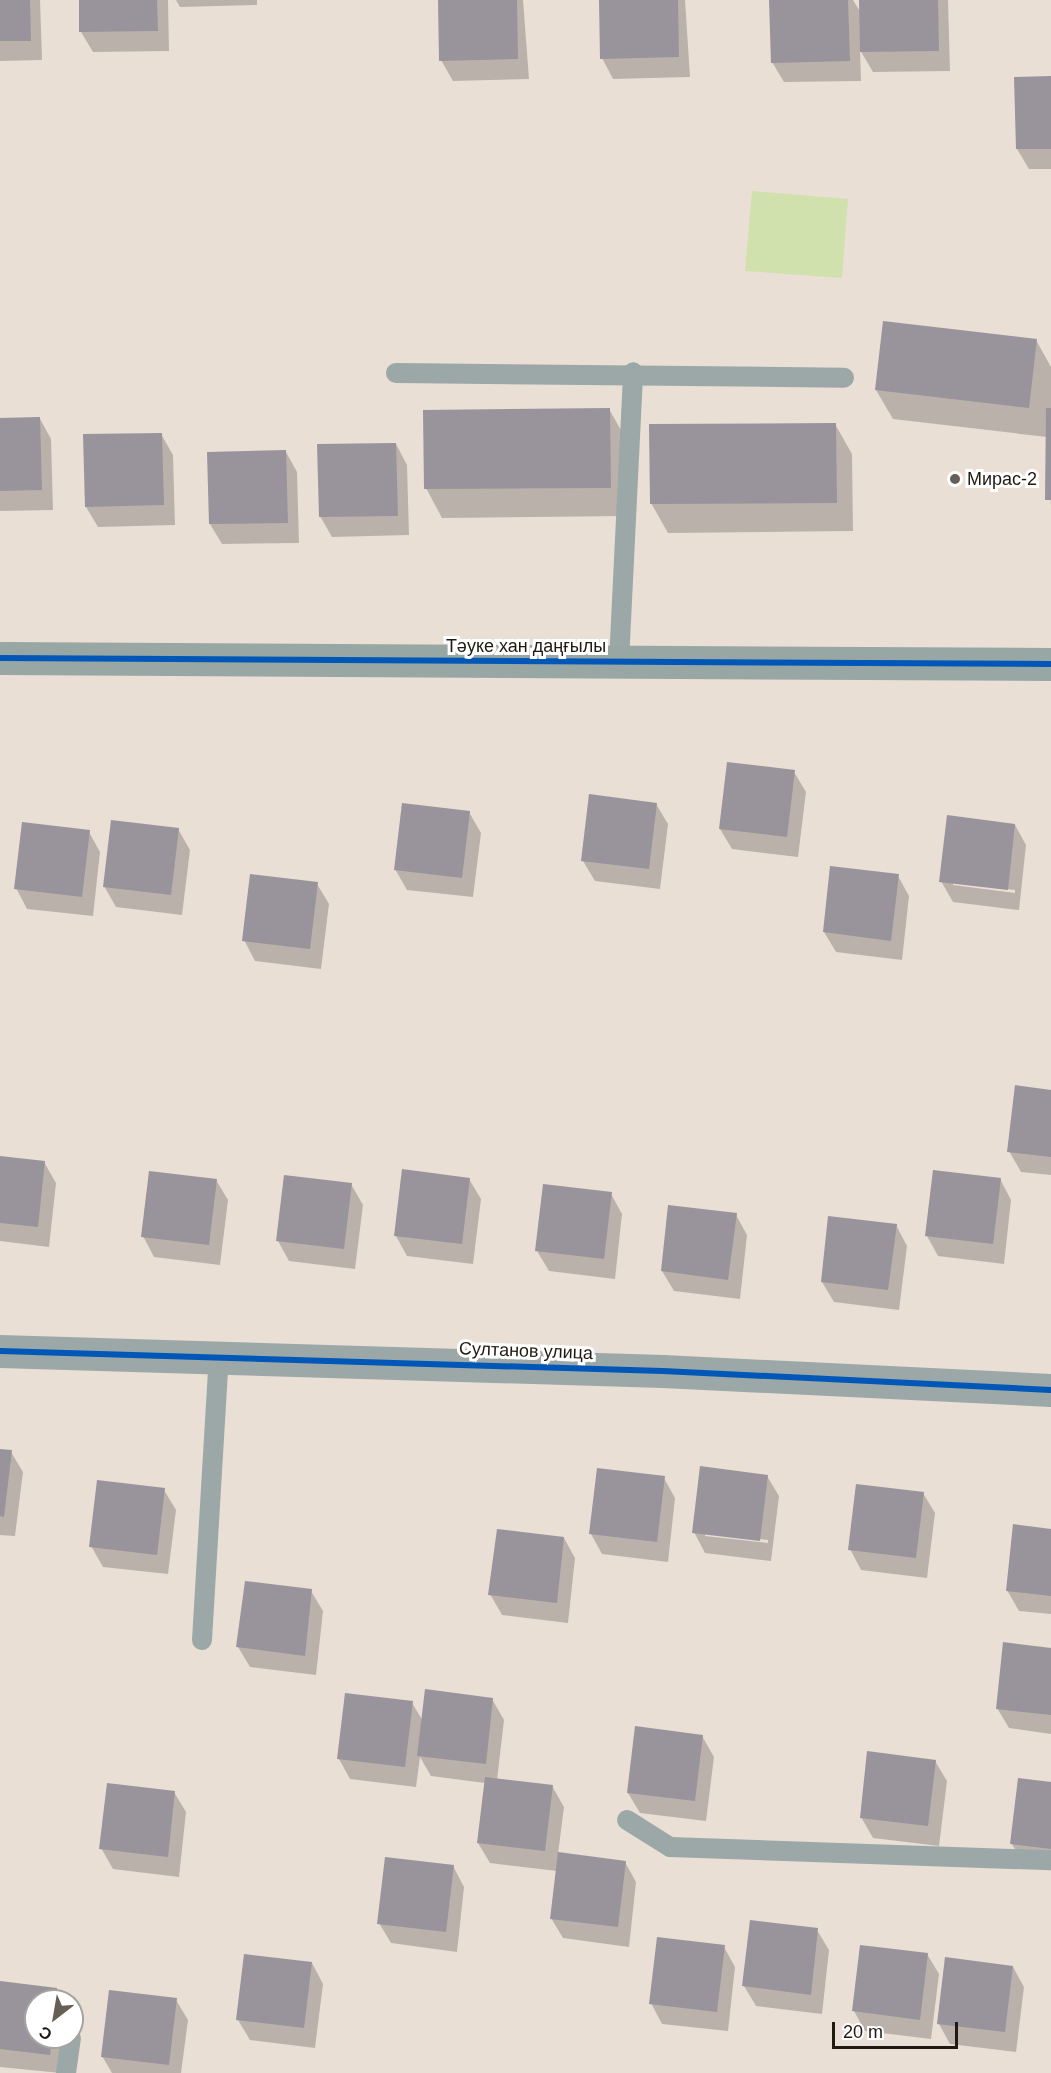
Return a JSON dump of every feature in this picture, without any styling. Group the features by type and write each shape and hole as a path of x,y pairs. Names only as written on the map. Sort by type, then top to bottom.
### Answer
{"street":[{"name":"Тәуке хан даңғылы","path":"0,658 1051,664"},
{"name":"Султанов улица","path":"0,1351 219,1355 1051,1390"}],"lane":[{"path":"396,373 633,372 844,378"},
{"path":"619,662 633,372"},
{"path":"202,1640 219,1355"},
{"path":"627,1820 670,1847 1051,1860"},
{"path":"66,2073 69,2049"}],"green space":[{"path":"752,191 848,199 842,278 745,271"}],"building":[{"path":"0,0 30,0 31,41 0,41"},
{"path":"79,0 157,0 158,31 79,32"},
{"path":"438,0 517,0 518,59 439,61"},
{"path":"599,0 678,0 679,57 600,59"},
{"path":"769,0 848,0 850,61 771,63"},
{"path":"859,0 938,0 939,51 860,52"},
{"path":"1051,76 1051,149 1016,149 1014,77"},
{"path":"883,321 1037,339 1029,408 875,390"},
{"path":"610,408 611,488 424,489 423,410"},
{"path":"1046,408 1051,408 1051,500 1045,500"},
{"path":"40,417 42,490 0,491 0,418"},
{"path":"836,423 837,503 650,504 649,424"},
{"path":"162,433 164,505 85,507 83,434"},
{"path":"396,443 398,516 319,517 317,444"},
{"path":"286,450 288,523 209,524 207,452"},
{"path":"727,762 795,770 787,837 719,829"},
{"path":"589,794 657,803 649,869 581,861"},
{"path":"402,803 470,811 462,878 394,870"},
{"path":"947,815 1015,824 1008,890 939,882"},
{"path":"111,820 179,828 171,895 103,887"},
{"path":"22,822 90,830 82,897 14,889"},
{"path":"830,866 899,874 891,941 823,932"},
{"path":"250,874 318,882 310,949 242,941"},
{"path":"1015,1085 1051,1090 1051,1157 1007,1152"},
{"path":"0,1156 45,1161 38,1227 0,1223"},
{"path":"402,1169 470,1178 462,1244 394,1236"},
{"path":"933,1170 1001,1178 993,1244 925,1236"},
{"path":"149,1171 217,1179 209,1245 141,1237"},
{"path":"284,1175 352,1183 344,1249 276,1241"},
{"path":"543,1184 612,1192 604,1259 535,1251"},
{"path":"668,1205 737,1213 728,1280 661,1271"},
{"path":"828,1216 897,1224 888,1290 821,1282"},
{"path":"0,1449 12,1450 4,1517 0,1516"},
{"path":"700,1466 768,1475 760,1541 692,1533"},
{"path":"597,1468 665,1476 657,1542 589,1534"},
{"path":"97,1480 165,1488 157,1555 89,1547"},
{"path":"856,1484 924,1492 916,1558 848,1550"},
{"path":"1013,1524 1051,1529 1051,1596 1006,1591"},
{"path":"497,1529 564,1537 557,1603 488,1595"},
{"path":"245,1581 312,1589 305,1656 236,1647"},
{"path":"1003,1642 1051,1648 1051,1715 996,1709"},
{"path":"425,1689 493,1698 486,1764 417,1756"},
{"path":"345,1693 413,1701 405,1767 337,1759"},
{"path":"635,1726 703,1735 695,1801 627,1793"},
{"path":"867,1751 936,1760 928,1826 860,1818"},
{"path":"485,1777 553,1785 545,1851 477,1843"},
{"path":"1018,1778 1051,1782 1051,1849 1010,1844"},
{"path":"107,1783 175,1791 168,1857 99,1849"},
{"path":"558,1852 626,1861 618,1927 550,1919"},
{"path":"385,1857 454,1865 446,1932 377,1924"},
{"path":"750,1920 818,1928 811,1995 742,1986"},
{"path":"657,1937 725,1945 717,2012 649,2004"},
{"path":"860,1945 928,1953 920,2020 852,2011"},
{"path":"244,1954 312,1962 304,2028 236,2020"},
{"path":"945,1957 1013,1966 1005,2032 937,2024"},
{"path":"0,1981 57,1988 24,1989 24,2049 51,2049 50,2055 0,2049"},
{"path":"109,1990 177,1998 169,2065 101,2057"}],"cycle path":[{"path":"0,658 1051,664"},
{"path":"0,1351 663,1371 1051,1390"}],"place":[{"name":"Мирас-2","path":"955,479"}]}
